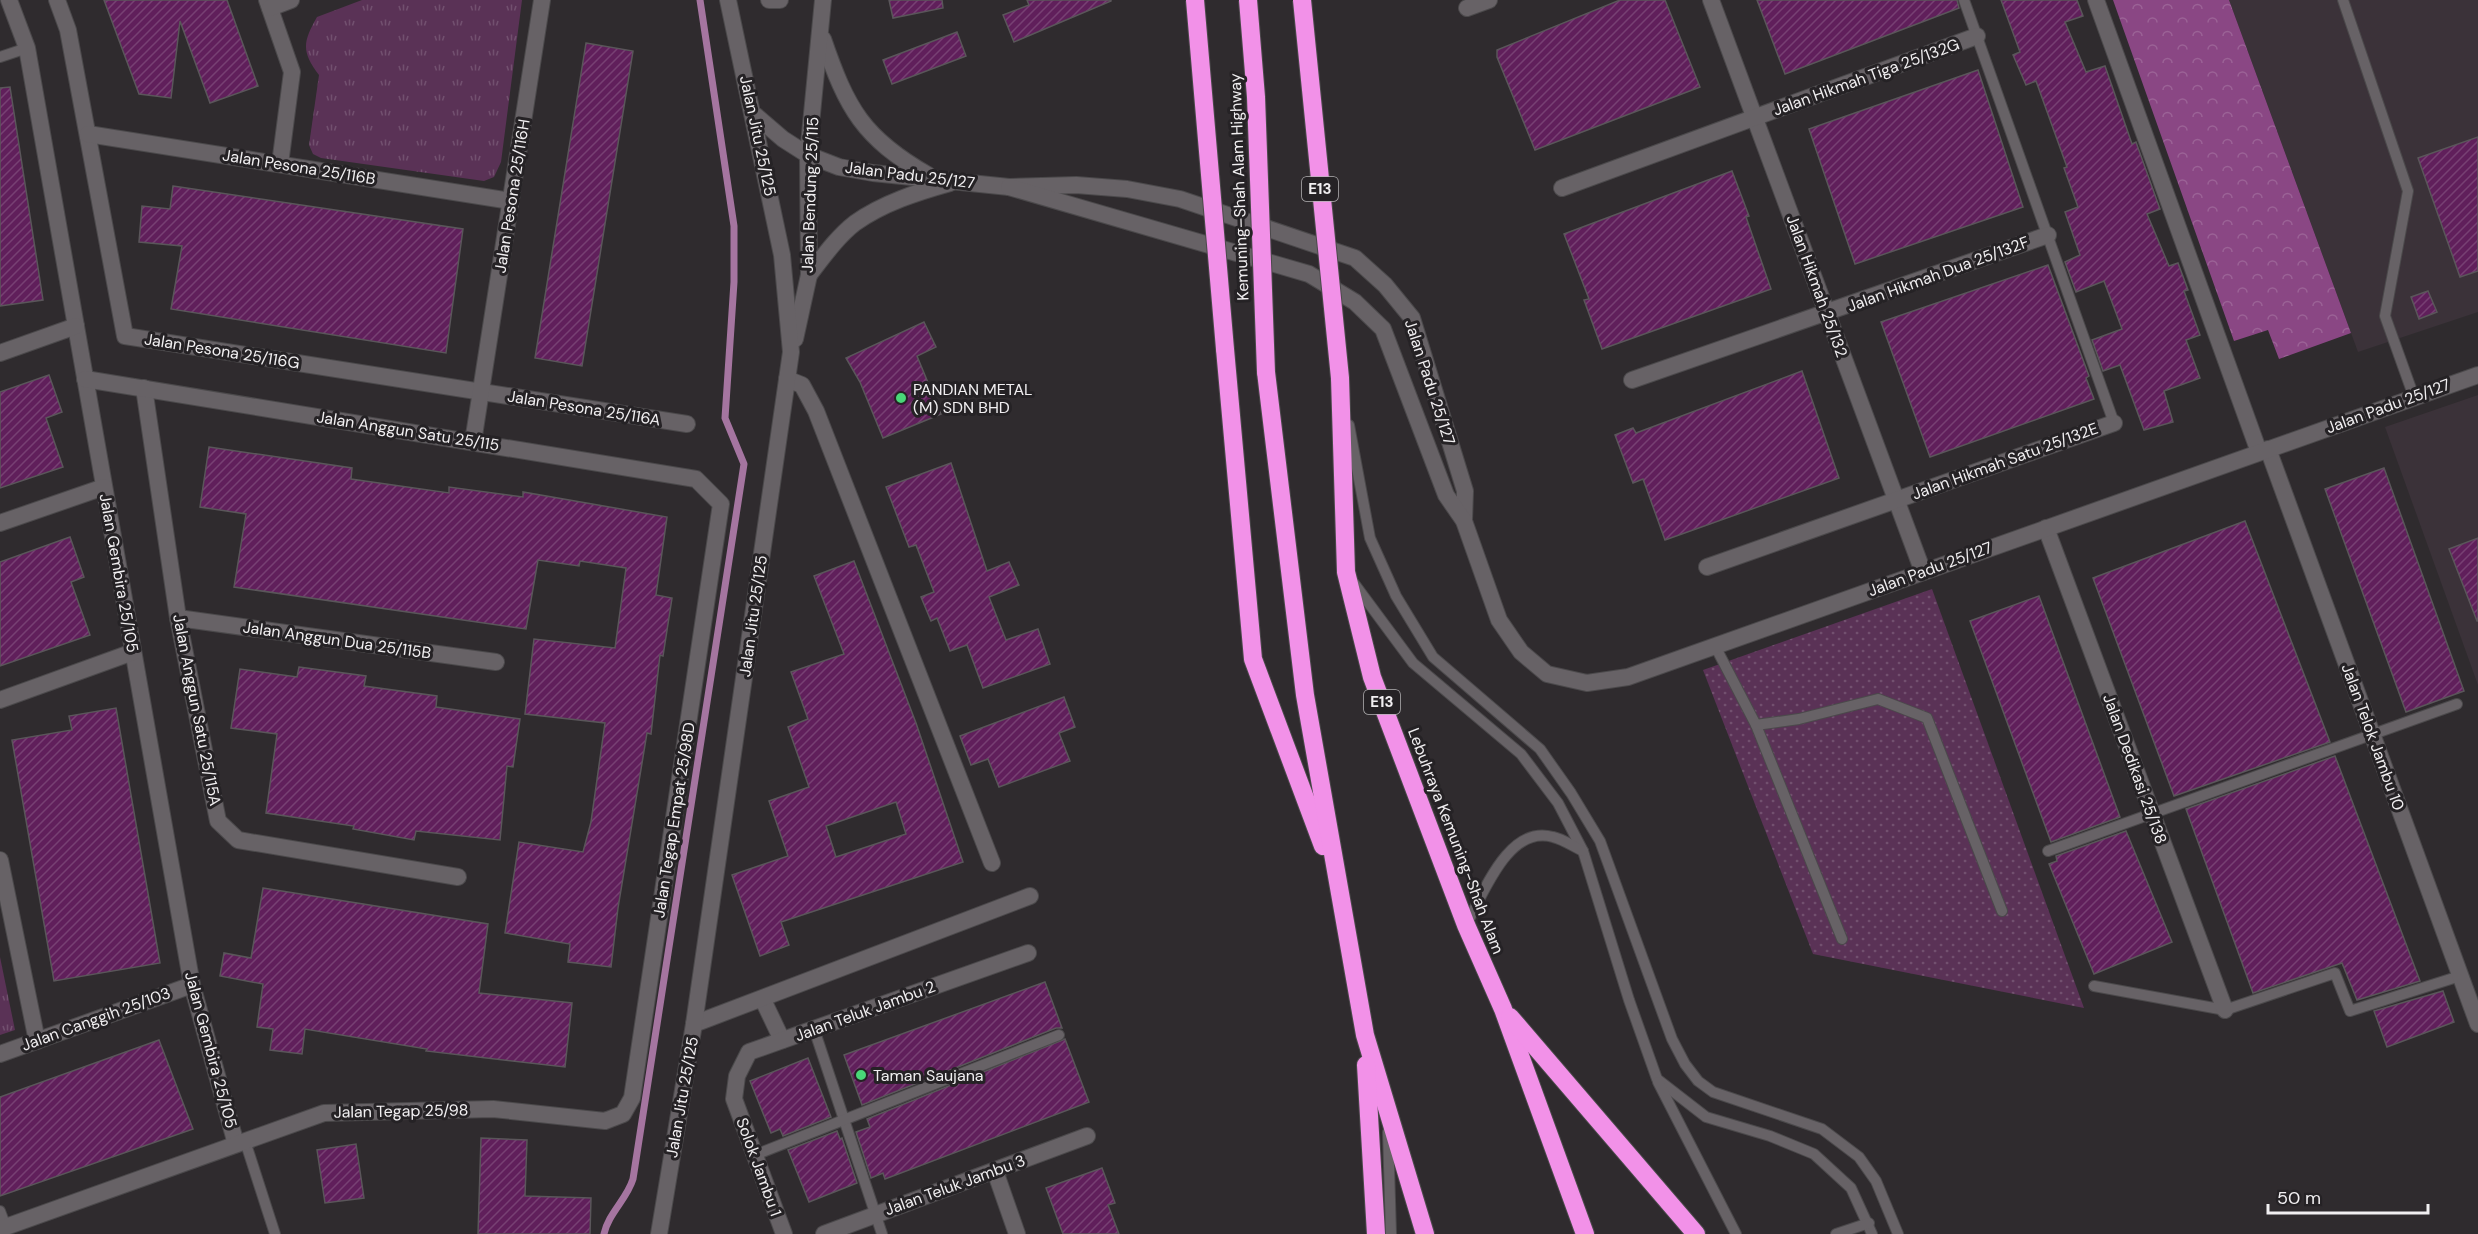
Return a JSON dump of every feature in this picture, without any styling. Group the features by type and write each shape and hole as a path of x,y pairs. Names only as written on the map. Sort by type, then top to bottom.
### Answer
{"highway":[{"path":"1195,0 1253,659 1339,887 1365,1035 1376,1234"},
{"name":"Kemuning–Shah Alam Highway","path":"1248,0 1256,97 1266,372 1305,694 1339,887"},
{"name":"E13","path":"1302,0 1340,378"},
{"name":"Lebuhraya Kemuning-Shah Alam","path":"1340,378 1346,572 1372,677 1466,925 1503,1009 1585,1234"},
{"path":"1503,1009 1696,1234"},
{"path":"1365,1035 1425,1234"}],"street":[{"name":"Jalan Gembira 25/105","path":"9,0 27,48 192,985 241,1143"},
{"name":"Jalan Pesona 25/116G","path":"57,0 68,30 124,336 481,392"},
{"path":"280,164 292,72 268,4 291,0"},
{"name":"Jalan Pesona 25/116H","path":"473,442 542,0"},
{"name":"Jalan Jitu 25/125","path":"659,1234 694,1024 791,352 785,273 755,115 728,0"},
{"path":"769,0 780,0"},
{"name":"Jalan Bendung 25/115","path":"791,352 801,319 809,276 808,155 823,0"},
{"path":"1466,4 1489,0"},
{"name":"Jalan Hikmah 25/132","path":"1712,0 1923,572"},
{"name":"Jalan Telok Jambu 10","path":"2096,0 2478,1024"},
{"path":"821,32 837,79 863,127 905,162 934,178"},
{"name":"Jalan Hikmah Tiga 25/132G","path":"1562,188 1977,36"},
{"name":"Jalan Padu 25/127","path":"755,115 783,139 808,155 840,167 873,173 1009,187 1076,185 1127,189 1180,199 1355,258 1385,285 1412,318 1465,491 1464,521"},
{"name":"Jalan Pesona 25/116B","path":"88,134 511,201"},
{"path":"809,276 830,248 855,223 919,192 960,181"},
{"name":"Jalan Padu 25/127","path":"1009,187 1309,274 1355,302 1383,329 1446,495 1464,521 1499,620 1521,652 1547,674 1587,683 1628,677 2478,375"},
{"name":"Jalan Hikmah Dua 25/132F","path":"1632,381 2048,235"},
{"path":"0,353 76,326"},
{"name":"Jalan Anggun Satu 25/115","path":"85,379 696,479 721,504"},
{"path":"787,379 802,385 816,411 992,863"},
{"name":"Jalan Anggun Satu 25/115A","path":"144,388 178,618 218,821 238,840 458,877"},
{"name":"Jalan Pesona 25/116A","path":"481,392 687,424"},
{"name":"Jalan Hikmah Satu 25/132E","path":"1707,567 2114,423"},
{"path":"0,524 104,487"},
{"name":"Jalan Tegap Empat 25/98D","path":"605,1120 623,1114 632,1098 721,504"},
{"name":"Jalan Dedikasi 25/138","path":"2046,528 2224,1010"},
{"name":"Jalan Anggun Dua 25/115B","path":"178,618 496,662"},
{"path":"0,700 133,652"},
{"path":"0,860 37,1041"},
{"path":"694,1024 1030,896"},
{"name":"Jalan Teluk Jambu 2","path":"734,1099 737,1076 749,1052 1028,953"},
{"name":"Jalan Canggih 25/103","path":"0,1054 192,985"},
{"path":"763,999 782,1040"},
{"name":"Solok Jambu 1","path":"734,1099 784,1234"},
{"name":"Jalan Tegap 25/98","path":"13,1228 324,1113 493,1109 605,1120"},
{"name":"Jalan Teluk Jambu 3","path":"824,1234 1087,1136"},
{"path":"995,1171 1017,1234"}],"lane":[{"path":"1964,0 2114,423"},
{"path":"2343,0 2408,191 2385,316 2415,397"},
{"path":"0,57 27,48"},
{"path":"1340,378 1370,538 1396,596 1433,657 1540,749 1571,793 1600,841 1672,1040 1684,1064 1698,1081 1713,1092 1822,1129 1859,1157 1876,1181 1898,1234"},
{"path":"1346,572 1413,663 1521,754 1558,803 1583,852 1629,1000 1657,1079 1736,1234"},
{"path":"1715,646 1756,725 1842,939"},
{"path":"1756,725 1799,719 1878,699 1927,718 2002,911"},
{"path":"2048,851 2457,704"},
{"path":"1466,925 1505,854 1528,838 1552,836 1583,852"},
{"path":"2094,986 2224,1010 2335,973 2350,1011 2460,975"},
{"path":"814,1029 882,1234"},
{"path":"754,1155 1059,1035"},
{"path":"1657,1079 1706,1117 1770,1136 1814,1154 1851,1188 1870,1229 1836,1234"},
{"path":"1388,1111 1391,1234"},
{"path":"241,1143 275,1234"},
{"path":"0,1210 13,1228"}],"shaded area":[{"path":"2229,0 2478,0 2478,312 2358,352"},
{"path":"2478,395 2478,685 2385,427"}],"green space":[{"path":"362,0 522,0 501,162 494,177 484,181 321,158 313,154 309,145 319,75 307,53 309,33 317,17"},
{"path":"2113,0 2229,0 2351,333 2279,359 2268,330 2234,341"},
{"path":"1932,589 2084,1008 1813,954 1703,670"},
{"path":"0,957 15,1030 0,1035"}],"building":[{"path":"104,0 227,0 258,86 210,103 180,21 171,98 139,94"},
{"path":"889,0 942,0 943,8 893,18"},
{"path":"1027,0 1111,1 1014,42 1003,15 1029,5"},
{"path":"1620,0 1665,0 1700,87 1535,150 1497,57 1497,50"},
{"path":"1757,0 1957,0 1959,8 1785,74"},
{"path":"2001,0 2077,0 2083,16 2065,22 2086,72 2105,66 2132,144 2136,142 2160,209 2147,214 2169,266 2178,263 2188,290 2184,291 2200,335 2186,340 2200,378 2164,391 2173,422 2144,430 2120,365 2103,371 2092,340 2122,329 2104,281 2076,292 2065,262 2080,255 2065,212 2078,207 2064,168 2067,167 2036,81 2026,85 2013,55 2020,52"},
{"path":"957,32 966,56 892,84 883,60"},
{"path":"586,43 633,51 582,366 535,358"},
{"path":"1978,70 2023,207 1855,264 1809,129"},
{"path":"10,87 43,300 0,306 0,88"},
{"path":"2478,137 2478,271 2460,277 2418,158"},
{"path":"1732,171 1749,216 1746,217 1771,289 1602,349 1584,300 1589,299 1564,234"},
{"path":"173,186 463,229 446,353 171,309 182,246 139,242 142,206 170,209"},
{"path":"2048,265 2089,376 2086,378 2094,399 1930,457 1881,322"},
{"path":"2428,291 2437,312 2419,319 2411,297"},
{"path":"924,322 936,347 917,356 941,414 883,438 860,382 846,358"},
{"path":"1802,371 1839,478 1665,540 1643,479 1633,483 1615,435 1633,428 1636,433"},
{"path":"49,375 62,412 46,418 63,467 0,488 0,392"},
{"path":"209,447 352,468 351,479 449,493 449,487 523,497 523,492 667,517 656,595 672,598 663,656 660,655 651,734 647,733 618,908 611,967 568,962 570,944 505,933 519,842 583,852 591,822 605,723 525,714 534,639 615,648 626,568 580,561 579,566 538,560 526,629 234,587 246,514 200,507"},
{"path":"951,463 987,571 1009,562 1019,585 989,597 1006,640 1038,629 1050,664 983,688 967,645 950,651 937,618 931,621 921,597 934,592 916,545 909,547 886,487"},
{"path":"2384,468 2464,691 2406,712 2325,489"},
{"path":"2245,521 2330,742 2174,796 2093,578"},
{"path":"70,537 84,577 71,582 90,635 0,666 0,562"},
{"path":"2478,538 2478,621 2477,621 2449,549"},
{"path":"854,561 916,723 963,862 781,922 789,945 760,956 732,875 788,856 769,801 809,787 788,727 808,719 791,672 844,654 814,576","holes":["896,802 906,834 836,857 826,826"]},
{"path":"2039,596 2120,817 2051,842 1970,621"},
{"path":"299,667 366,676 364,686 437,696 436,707 520,719 513,767 507,766 500,840 416,831 414,840 353,829 354,826 266,813 277,734 231,728 240,669 297,677"},
{"path":"1064,697 1075,727 1059,733 1070,761 999,787 988,759 971,765 960,736"},
{"path":"116,708 160,963 54,981 12,740 72,730 69,716"},
{"path":"2335,756 2420,981 2357,1000 2342,963 2253,993 2186,809"},
{"path":"2126,831 2172,942 2094,974 2049,864 2057,861 2056,856"},
{"path":"263,888 488,924 479,993 572,1003 565,1067 426,1051 427,1049 305,1029 302,1054 270,1050 273,1029 257,1027 263,984 220,976 224,953 251,958"},
{"path":"1045,982 1062,1028 1056,1028 862,1105 844,1055"},
{"path":"2443,991 2454,1022 2387,1047 2374,1011"},
{"path":"1065,1039 1089,1102 885,1179 883,1173 871,1178 856,1132 870,1127 867,1119"},
{"path":"159,1040 193,1129 0,1196 0,1097"},
{"path":"808,1058 831,1117 783,1136 780,1129 771,1133 750,1081"},
{"path":"837,1131 840,1139 842,1138 857,1183 809,1202 788,1150"},
{"path":"481,1138 527,1140 525,1196 591,1198 590,1234 478,1234"},
{"path":"356,1144 364,1198 325,1203 317,1150"},
{"path":"1102,1168 1115,1203 1108,1205 1119,1234 1063,1234 1046,1188"}],"waterway":[{"path":"604,1234 609,1220 633,1179 744,464 725,418 734,282 734,226 700,0"}],"place":[{"name":"PANDIAN METAL (M) SDN BHD","path":"901,398"},
{"name":"Taman Saujana","path":"861,1075"}]}
